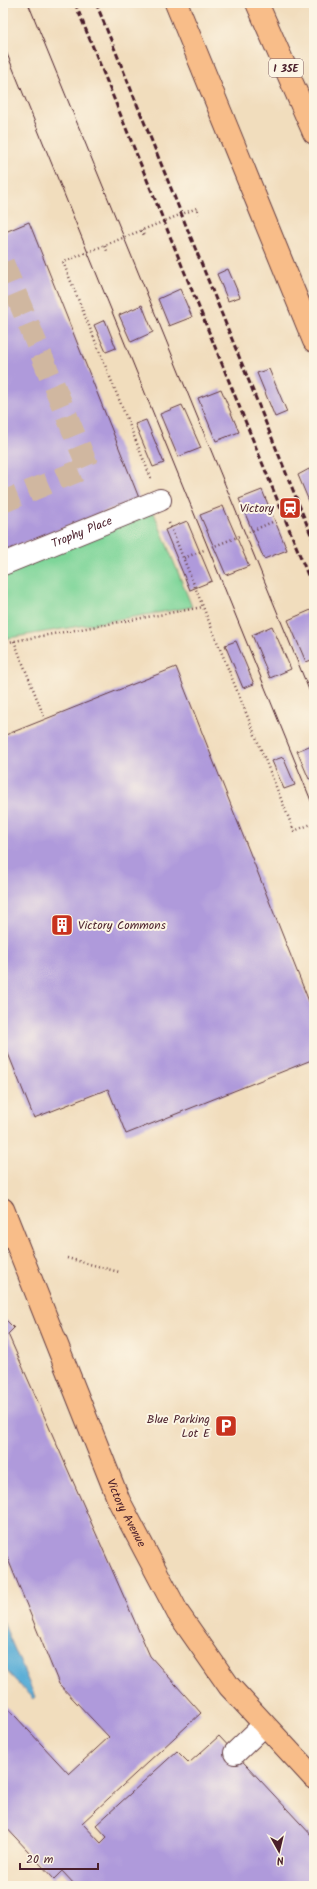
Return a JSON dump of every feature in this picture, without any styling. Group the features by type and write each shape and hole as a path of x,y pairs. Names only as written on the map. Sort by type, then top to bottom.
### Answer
{"main road":[{"path":"176,3 314,341"},
{"name":"I 35E","path":"257,3 314,132"},
{"name":"Victory Avenue","path":"3,1209 119,1501 178,1613 229,1686 314,1778"}],"street":[{"name":"Trophy Place","path":"3,564 160,500"},
{"path":"235,1753 264,1725"}],"path":[{"path":"142,230 144,236"},
{"path":"105,246 107,251"},
{"path":"249,532 277,520"},
{"path":"212,547 240,536"},
{"path":"184,558 204,550"},
{"path":"3,642 203,607"},
{"path":"14,640 45,719"},
{"path":"67,1258 119,1272"}],"green space":[{"path":"152,508 192,607 3,639 3,569"}],"water":[{"path":"3,1622 35,1697 33,1699 3,1667"}],"building":[{"path":"29,222 139,498 3,552 3,233"},
{"path":"228,269 240,297 228,301 217,274"},
{"path":"180,289 192,317 169,326 158,299"},
{"path":"142,305 153,332 131,342 119,315"},
{"path":"105,320 116,348 106,352 94,325"},
{"path":"269,369 287,412 275,417 257,373"},
{"path":"221,389 239,432 216,441 198,398"},
{"path":"182,405 201,448 178,457 160,414"},
{"path":"146,420 164,463 153,467 135,424"},
{"path":"309,469 314,480 314,513 298,475"},
{"path":"262,490 287,550 264,559 239,499"},
{"path":"223,506 249,566 226,575 200,515"},
{"path":"187,521 212,581 190,590 165,530"},
{"path":"311,610 314,617 314,659 306,662 288,620"},
{"path":"272,626 291,669 270,678 252,635"},
{"path":"236,641 254,684 243,688 225,645"},
{"path":"176,667 314,1014 314,1059 126,1134 108,1089 34,1118 3,1041 3,736"},
{"path":"314,744 314,777 309,779 297,751"},
{"path":"283,757 295,785 284,789 272,761"},
{"path":"3,1317 14,1328 8,1334 150,1656 201,1713 82,1823 101,1843 107,1837 96,1825 177,1751 189,1763 219,1736 314,1838 314,1886 76,1886 62,1871 54,1879 3,1824 3,1703 69,1774 109,1737 59,1684 3,1547"}],"tunnel":[{"path":"3,263 88,467 3,502"}],"tram line":[{"path":"28,3 314,702"},
{"path":"3,44 314,808"}],"railway":[{"path":"75,3 314,590"},
{"path":"96,3 314,542"}],"place":[{"name":"Victory","path":"290,508"},
{"name":"Victory Commons","path":"62,925"},
{"name":"Blue Parking Lot E","path":"226,1426"}]}
